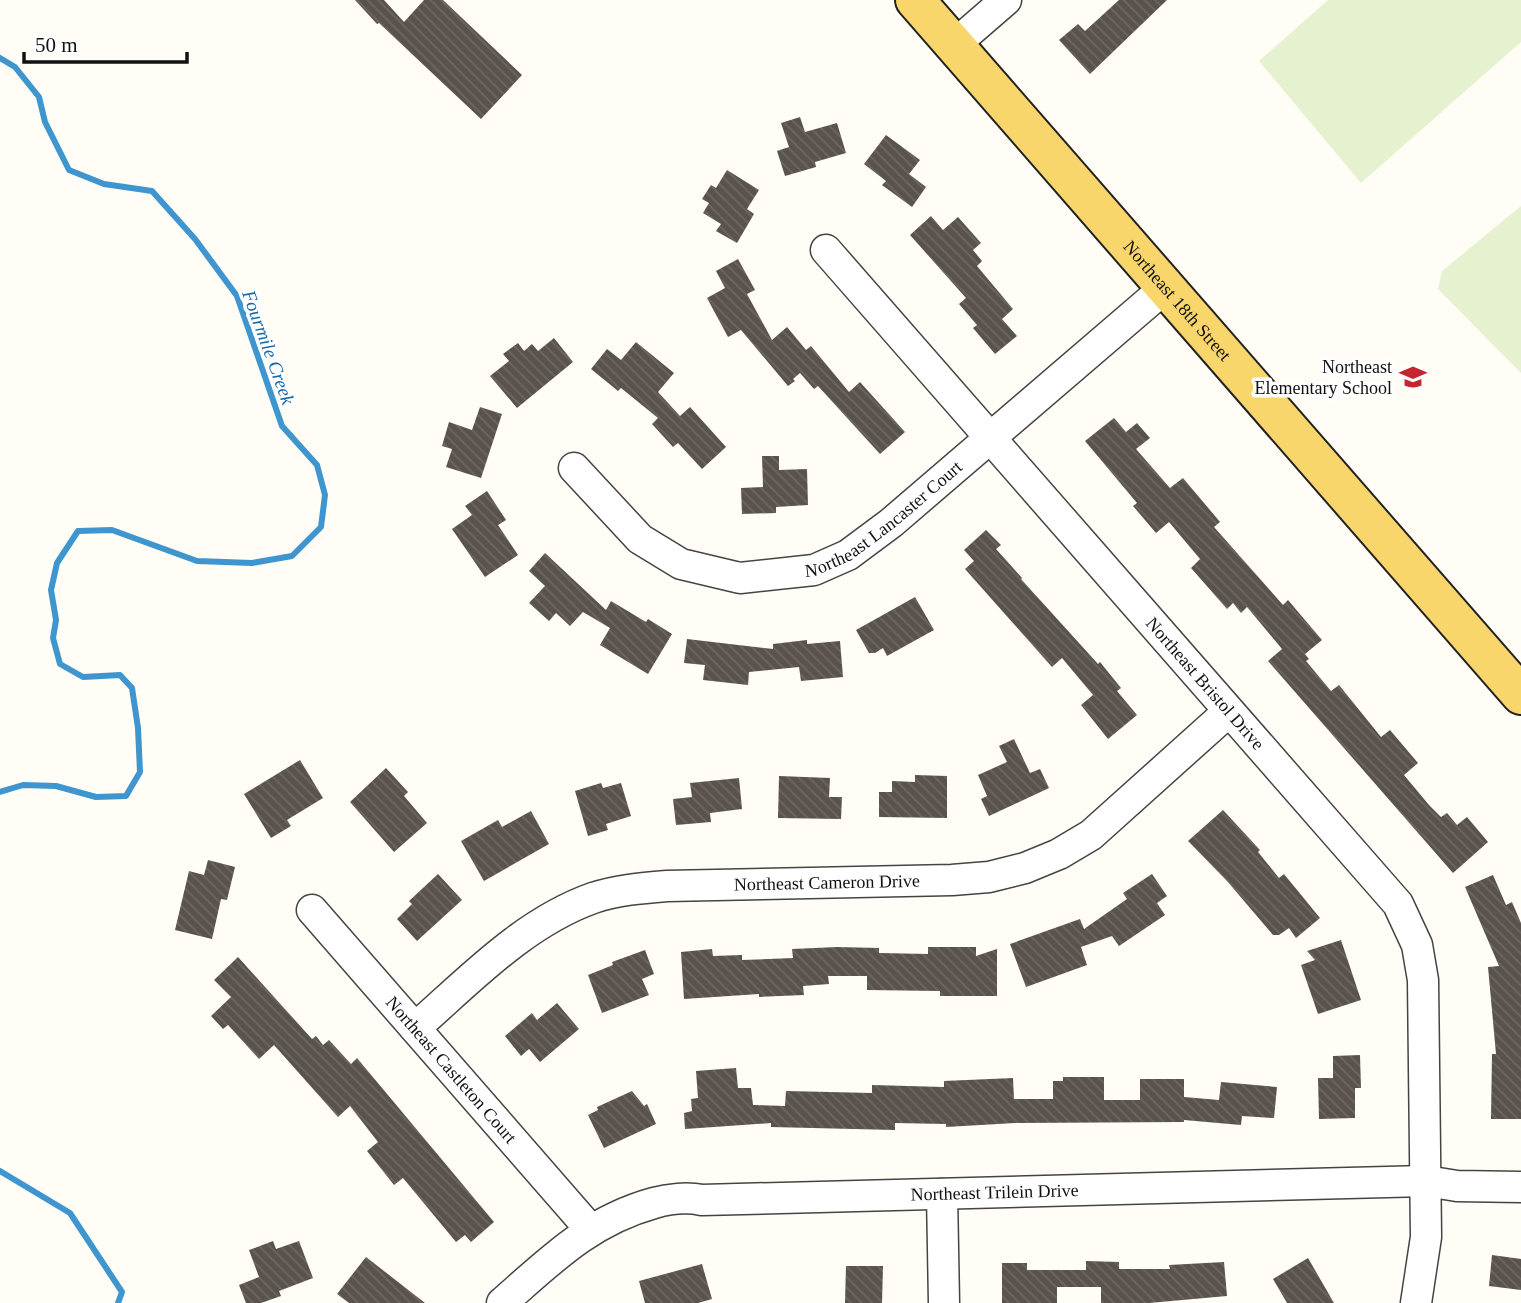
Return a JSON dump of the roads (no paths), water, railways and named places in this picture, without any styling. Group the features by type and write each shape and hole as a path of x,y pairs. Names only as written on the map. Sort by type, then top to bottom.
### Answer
{"main road":[{"name":"Northeast 18th Street","path":"915,0 1521,695"}],"street":[{"path":"954,45 1006,0"},
{"name":"Northeast Bristol Drive","path":"826,250 1398,904 1417,945 1423,980 1426,1237 1416,1303"},
{"name":"Northeast Lancaster Court","path":"574,467 640,539 681,564 740,578 814,570 848,555 991,439 1166,288"},
{"name":"Northeast Cameron Drive","path":"415,1028 530,930 560,912 594,898 631,889 667,886 952,880 989,877 1025,868 1059,854 1091,835 1228,712"},
{"name":"Northeast Castleton Court","path":"312,911 590,1229"},
{"name":"Northeast Trilein Drive","path":"502,1303 590,1229 629,1210 662,1201 694,1198 702,1200 1426,1181 1457,1186 1521,1187"},
{"path":"942,1194 944,1303"}],"waterway":[{"name":"Fourmile Creek","path":"0,58 15,67 39,97 45,122 69,170 104,184 152,191 195,239 237,296 282,426 317,465 325,495 321,527 292,556 252,563 197,561 112,530 78,531 57,563 51,590 56,620 53,638 60,664 83,677 120,675 132,688 138,728 140,772 126,796 96,797 56,786 23,785 0,792"},
{"name":"Fourmile Creek","path":"0,1171 70,1213 122,1292 118,1303"}],"place":[{"name":"Northeast Elementary School","path":"1413,377"}]}
